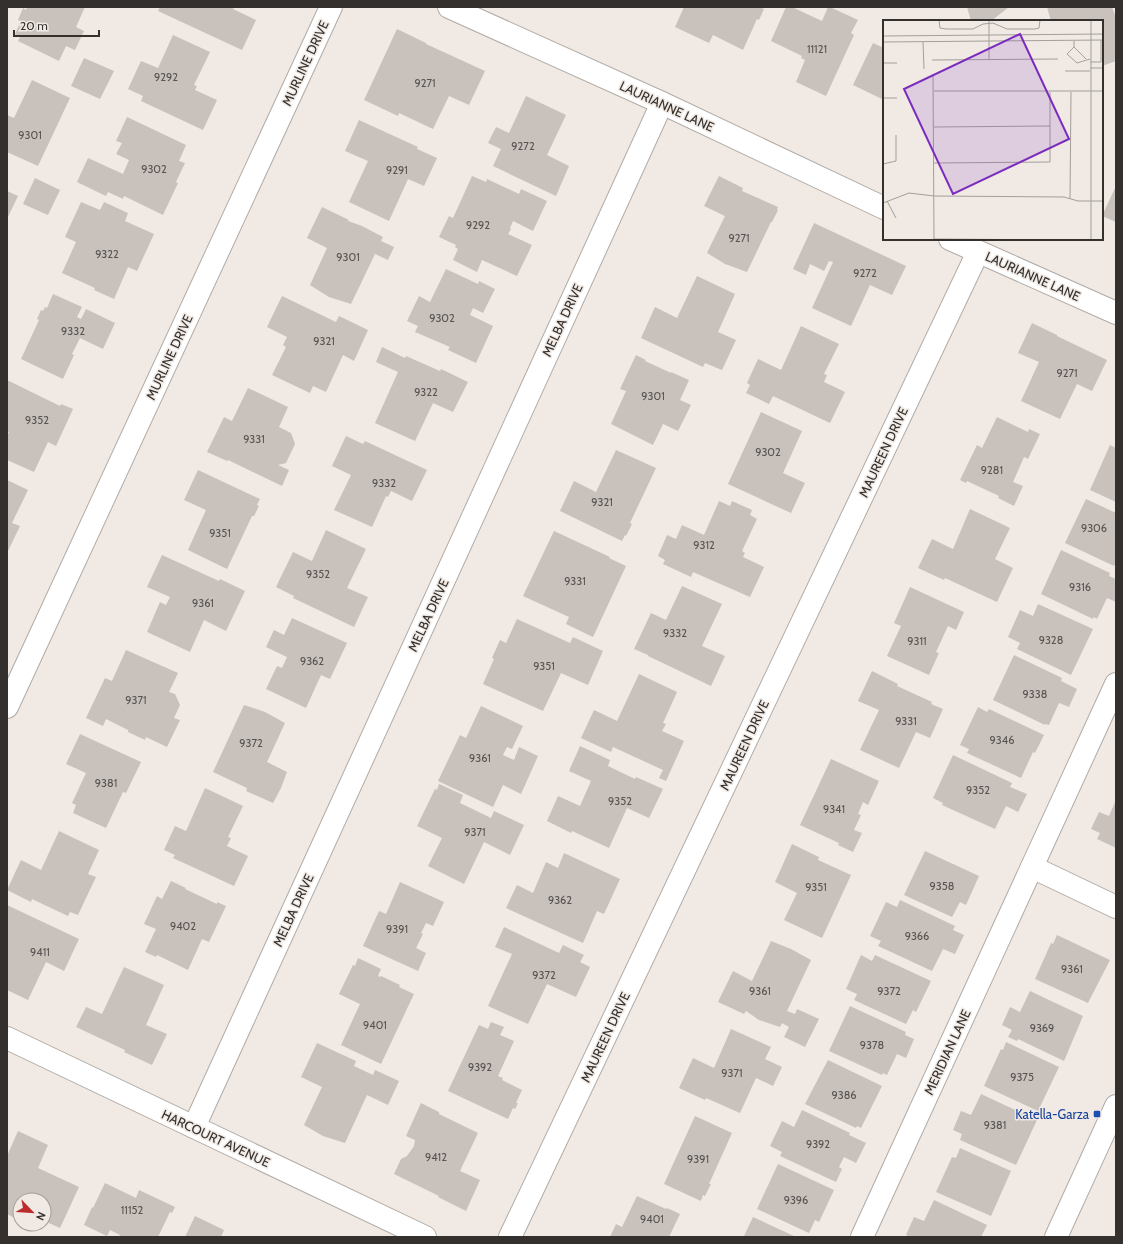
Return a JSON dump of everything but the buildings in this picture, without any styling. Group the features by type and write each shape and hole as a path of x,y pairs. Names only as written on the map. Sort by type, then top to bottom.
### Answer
{"street":[{"name":"MURLINE DRIVE","path":"7,706 331,7"},
{"name":"LAURIANNE LANE","path":"450,7 662,103 883,208"},
{"name":"MELBA DRIVE","path":"194,1127 662,103"},
{"name":"LAURIANNE LANE","path":"952,240 1116,313"},
{"name":"MAUREEN DRIVE","path":"510,1237 978,252"},
{"name":"MERIDIAN LANE","path":"862,1237 1116,684"},
{"path":"1032,867 1116,907"},
{"name":"HARCOURT AVENUE","path":"7,1038 424,1237"},
{"path":"1056,1237 1116,1106"}],"place":[{"name":"Katella-Garza","path":"1097,1114"}]}
